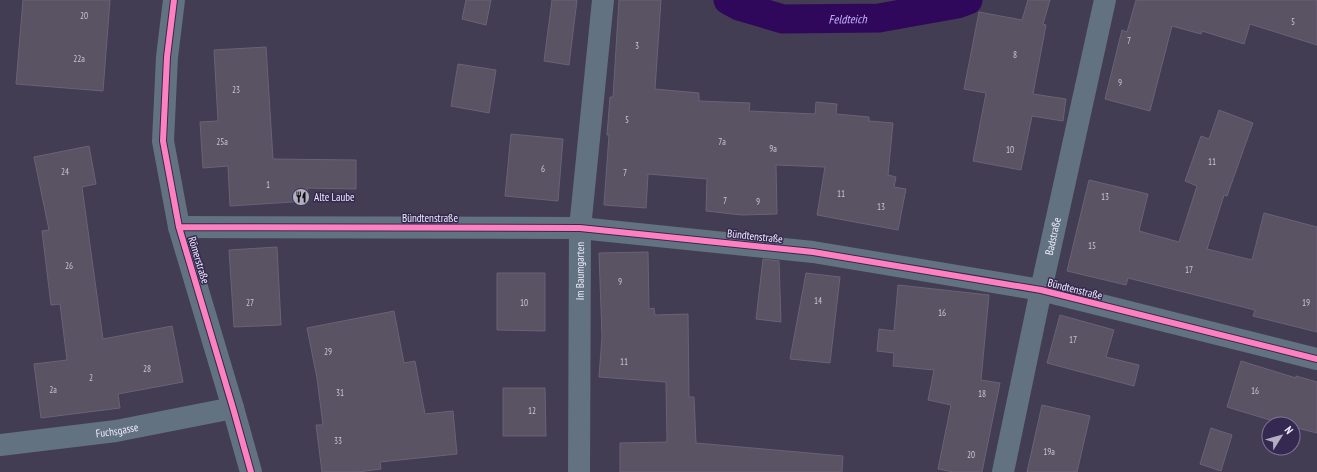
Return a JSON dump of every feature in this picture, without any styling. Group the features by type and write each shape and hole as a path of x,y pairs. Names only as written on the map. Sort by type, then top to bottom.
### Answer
{"street":[{"name":"Römerstraße","path":"174,0 168,57 163,140 179,227 234,408 251,472"},
{"name":"Im Baumgarten","path":"579,472 580,228 602,0"},
{"name":"Badstraße","path":"1003,472 1041,290 1105,0"},
{"name":"Bündtenstraße","path":"179,227 580,228 813,252 1041,290 1317,359"},
{"name":"Fuchsgasse","path":"0,445 116,430 234,408"}],"building":[{"path":"23,0 110,0 103,91 16,84"},
{"path":"466,0 491,0 486,25 462,19"},
{"path":"552,0 577,0 569,65 544,61"},
{"path":"619,0 661,0 655,89 699,93 699,101 750,103 749,111 815,114 816,102 837,104 836,114 869,117 869,121 893,123 888,175 896,177 894,187 906,189 898,230 817,215 825,167 776,165 777,214 742,215 706,211 707,179 648,174 646,208 604,205 609,135 607,135 610,97 613,97"},
{"path":"1028,0 1050,0 1043,24 1046,25 1033,94 1066,99 1063,121 1032,116 1021,170 973,161 986,93 964,89 979,12 1022,20"},
{"path":"1136,0 1317,0 1317,45 1250,24 1244,44 1202,31 1201,34 1172,26 1150,111 1105,99 1122,30 1127,32"},
{"path":"266,47 273,159 356,160 356,189 307,188 308,201 230,206 228,166 203,168 200,122 218,121 214,50"},
{"path":"458,64 496,70 489,113 451,106"},
{"path":"1219,110 1253,123 1227,196 1224,195 1207,249 1252,260 1264,213 1317,227 1317,332 1253,316 1255,310 1128,278 1126,285 1067,271 1089,180 1148,194 1139,231 1179,242 1197,186 1185,181 1201,136 1209,139"},
{"path":"511,134 563,139 558,201 505,196"},
{"path":"89,146 96,184 82,187 103,339 172,326 183,382 118,394 120,408 41,418 34,364 67,360 60,304 51,305 42,231 49,230 34,157"},
{"path":"277,247 281,325 234,327 229,250"},
{"path":"648,252 649,309 654,308 655,315 688,314 689,397 694,397 696,443 843,456 842,472 620,472 620,443 667,442 666,382 599,377 602,337 599,253"},
{"path":"763,259 779,261 781,322 756,319"},
{"path":"497,273 545,273 545,331 497,330"},
{"path":"806,273 840,277 830,363 790,359"},
{"path":"898,285 989,295 981,380 1000,383 982,472 953,472 938,469 951,405 928,400 934,370 893,366 894,353 877,351 879,329 894,331"},
{"path":"394,311 404,363 415,361 425,414 453,411 457,454 380,462 381,469 358,472 322,472 316,425 323,425 317,378 307,328"},
{"path":"1060,315 1114,330 1106,357 1139,365 1134,386 1047,363"},
{"path":"1241,361 1296,378 1296,376 1317,382 1317,433 1301,429 1301,416 1261,416 1261,417 1227,407"},
{"path":"503,388 545,388 546,436 503,436"},
{"path":"1042,405 1090,416 1077,472 1027,472"},
{"path":"1211,428 1232,435 1221,471 1200,464"}],"waterway":[{"name":"Feldteich","path":"728,0 739,6 783,19 879,18 957,4 968,0"}],"cycle path":[{"path":"174,0 167,57 163,141 179,227 251,472"},
{"path":"179,227 580,228 813,252 1041,290 1317,359"}],"place":[{"name":"Alte Laube","path":"301,197"}]}
